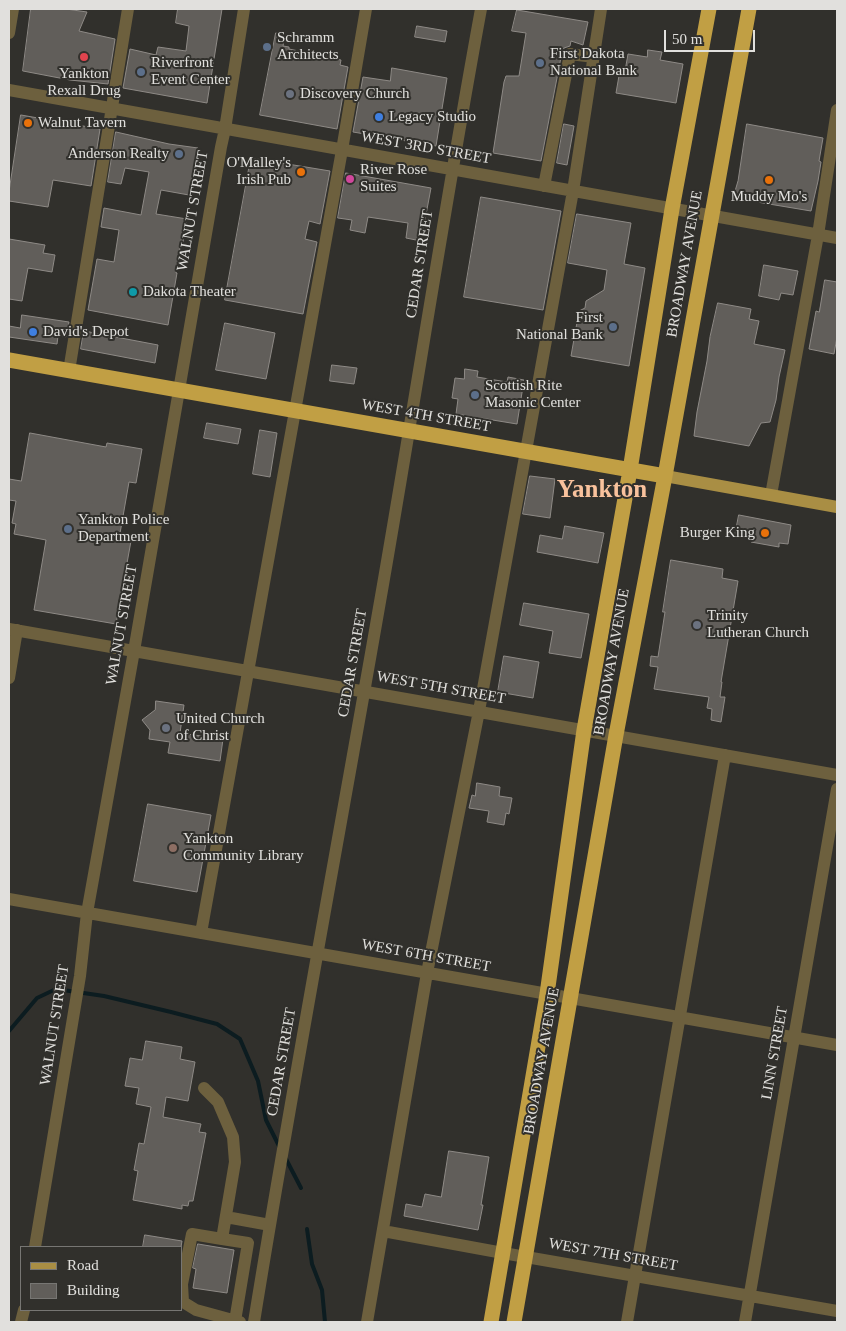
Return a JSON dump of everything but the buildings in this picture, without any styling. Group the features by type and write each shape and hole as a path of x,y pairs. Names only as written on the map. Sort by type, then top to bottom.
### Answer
{"highway":[{"name":"BROADWAY AVENUE","path":"491,1322 547,994 584,730 630,470 672,209 709,9"},
{"name":"BROADWAY AVENUE","path":"514,1322 572,998 616,735 665,476 749,9"},
{"name":"WEST 4TH STREET","path":"9,360 665,476"}],"main road":[{"name":"WEST 4TH STREET","path":"665,476 837,507"}],"street":[{"path":"9,33 13,9"},
{"path":"68,371 128,9"},
{"name":"WALNUT STREET","path":"34,1246 80,976 87,913 219,157 226,129 244,9"},
{"path":"201,933 366,9"},
{"name":"CEDAR STREET","path":"254,1322 276,1186 410,431 452,169 481,9"},
{"path":"367,1322 427,973 479,711 527,452 573,192 602,9"},
{"path":"544,186 570,54 594,57"},
{"name":"WEST 3RD STREET","path":"9,90 837,238"},
{"path":"771,495 818,235 837,110"},
{"path":"9,678 13,630"},
{"name":"WEST 5TH STREET","path":"13,630 837,775"},
{"path":"627,1322 725,755"},
{"name":"LINN STREET","path":"745,1322 837,789"},
{"name":"WEST 6TH STREET","path":"9,899 837,1045"},
{"path":"204,1088 218,1102 233,1137 235,1162 222,1239"},
{"path":"226,1217 270,1225"},
{"name":"WEST 7TH STREET","path":"383,1231 837,1311"},
{"path":"192,1234 248,1243 238,1322 196,1310 183,1302 182,1284 192,1234"}],"waterway":[{"path":"9,1031 37,998 56,989 104,996 217,1024 240,1039 258,1081 266,1120 279,1146"},
{"path":"286,1159 301,1188"},
{"path":"307,1229 312,1264 322,1290 325,1322"}],"place":[{"name":"Schramm Architects","path":"267,47"},
{"name":"Yankton Rexall Drug","path":"84,57"},
{"name":"First Dakota National Bank","path":"540,63"},
{"name":"Riverfront Event Center","path":"141,72"},
{"name":"Discovery Church","path":"290,94"},
{"name":"Legacy Studio","path":"379,117"},
{"name":"Walnut Tavern","path":"28,123"},
{"name":"Anderson Realty","path":"179,154"},
{"name":"O'Malley's Irish Pub","path":"301,172"},
{"name":"River Rose Suites","path":"350,179"},
{"name":"Muddy Mo's","path":"769,180"},
{"name":"Dakota Theater","path":"133,292"},
{"name":"First National Bank","path":"613,327"},
{"name":"David's Depot","path":"33,332"},
{"name":"Scottish Rite Masonic Center","path":"475,395"},
{"name":"Yankton Police Department","path":"68,529"},
{"name":"Burger King","path":"765,533"},
{"name":"Trinity Lutheran Church","path":"697,625"},
{"name":"United Church of Christ","path":"166,728"},
{"name":"Yankton Community Library","path":"173,848"}],"district":[{"name":"Yankton","path":"602,491"}]}
